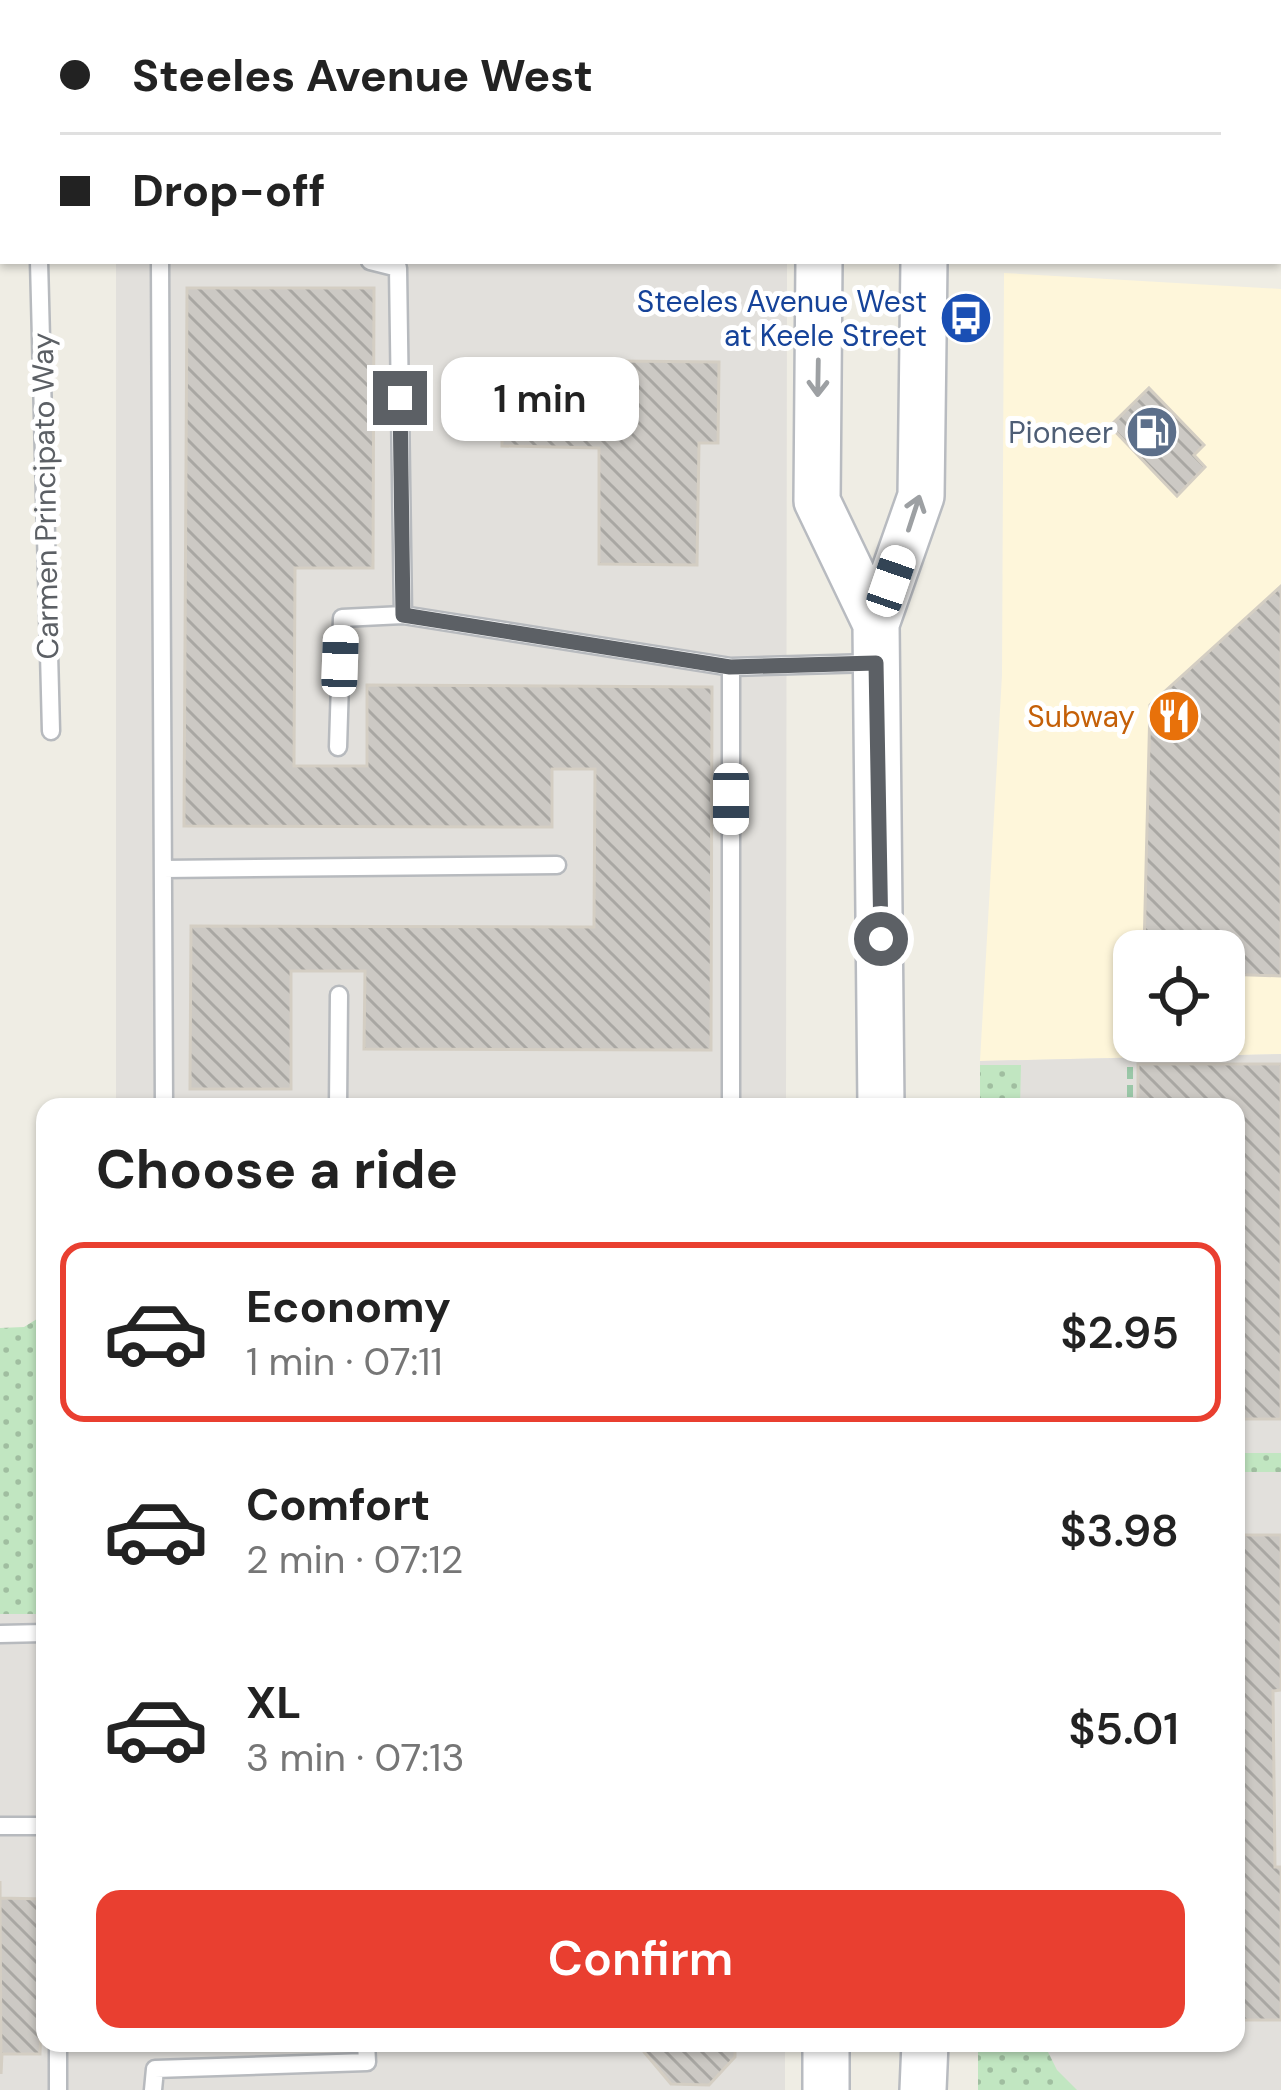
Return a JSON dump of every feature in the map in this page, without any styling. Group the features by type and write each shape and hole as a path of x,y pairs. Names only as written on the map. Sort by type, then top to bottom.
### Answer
{"main road":[{"path":"819,264 817,501 876,644"},
{"path":"881,1098 876,644 921,496 924,264"},
{"path":"826,2052 826,2090"},
{"path":"923,2090 925,2052"}],"lane":[{"name":"Carmen Principato Way","path":"39,264 51,731"},
{"path":"160,264 164,1098"},
{"path":"382,264 398,268 403,615"},
{"path":"338,747 342,618 403,615 730,667 876,644"},
{"path":"730,667 731,1098"},
{"path":"163,868 557,865"},
{"path":"338,1098 339,995"},
{"path":"0,1634 36,1633"},
{"path":"0,1826 36,1826"},
{"path":"58,2052 58,2090"},
{"path":"153,2090 155,2069 367,2062 367,2052"}],"path":[{"path":"1130,1067 1130,1098"}],"shaded area":[{"path":"116,264 787,264 786,1098 116,1098"},
{"path":"1004,273 1281,289 1281,1054 1245,1055 1245,930 1113,930 1113,1058 980,1061 1002,675"},
{"path":"1281,1054 1281,2090 978,2090 978,2052 1245,2052 1245,1098 980,1098 980,1061 1245,1062 1245,1055"},
{"path":"0,1614 36,1614 36,2052 785,2052 785,2090 0,2090"}],"green space":[{"path":"980,1065 1021,1065 1020,1098 980,1098"},
{"path":"36,1320 36,1614 0,1614 0,1328 24,1327"},
{"path":"1245,1453 1281,1453 1281,1472 1245,1472"},
{"path":"978,2052 1048,2052 1057,2070 1077,2090 978,2090"}],"building":[{"path":"187,288 374,288 373,568 295,568 294,766 367,766 367,685 712,687 711,1050 364,1049 365,971 291,971 291,1089 190,1089 191,926 594,927 595,769 552,769 552,827 184,826"},
{"path":"503,360 719,362 718,443 699,443 697,565 599,564 599,448 502,446"},
{"path":"1149,388 1204,445 1194,455 1205,467 1177,496 1110,426"},
{"path":"1281,586 1281,976 1245,975 1245,930 1145,930 1150,705"},
{"path":"1138,1064 1281,1064 1281,1419 1245,1419 1245,1098 1138,1098"},
{"path":"1245,1535 1281,1535 1281,1690 1273,1691 1275,1867 1281,1867 1281,2020 1245,2020"},
{"path":"0,1898 36,1899 36,2052 40,2054 2,2054 1,2074"},
{"path":"644,2052 735,2052 709,2085 671,2084"}],"place":[{"name":"Steeles Avenue West at Keele Street","path":"966,318"},
{"name":"Pioneer","path":"1152,432"},
{"name":"Subway","path":"1174,716"}],"route":[{"path":"400,398 403,615 730,667 876,663 881,939"}]}
